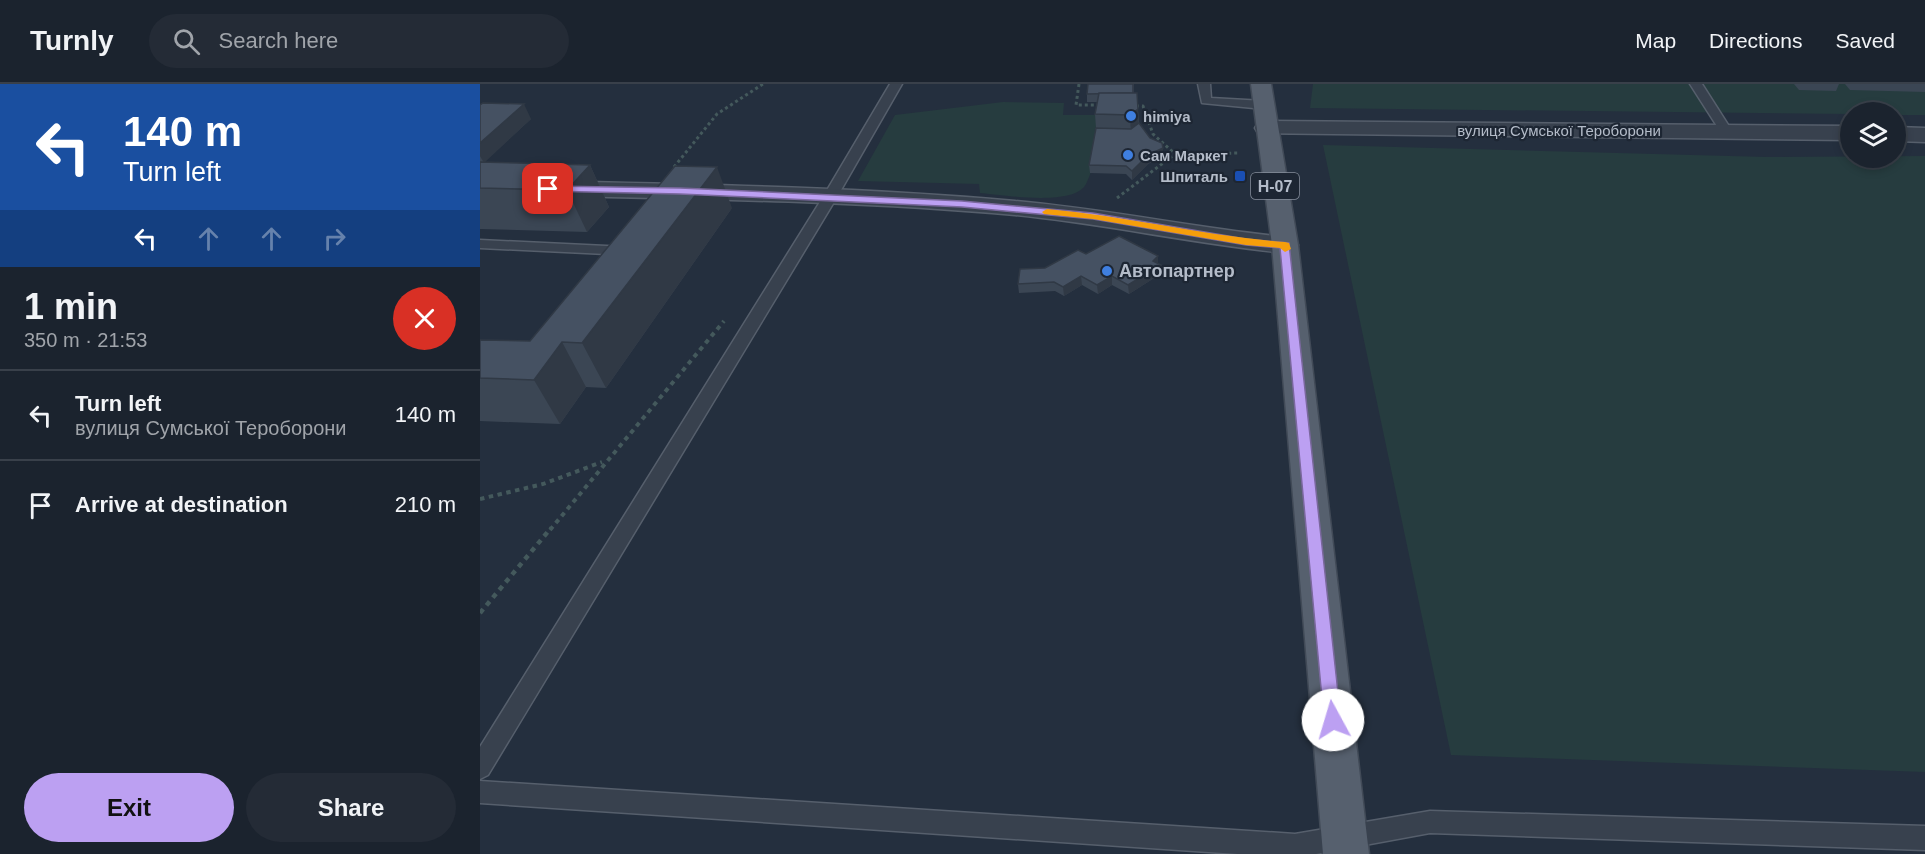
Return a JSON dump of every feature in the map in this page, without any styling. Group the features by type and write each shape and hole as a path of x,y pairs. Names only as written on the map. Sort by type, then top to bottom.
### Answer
{"main road":[{"name":"Н-07","path":"1264,105 1285,245 1345,847"}],"street":[{"name":"вулиця Сумської Тероборони","path":"1264,105 1726,131 1840,133"},
{"path":"1906,134 1925,135"},
{"path":"480,187 667,197 830,197 962,204 1093,216 1246,242 1285,245"}],"lane":[{"path":"480,768 830,197 896,84"},
{"path":"1204,84 1206,101 1264,105"},
{"path":"1696,84 1726,131"},
{"path":"480,243 631,246 612,268"},
{"path":"480,792 1295,846 1345,847 1430,822 1925,838"}],"path":[{"path":"667,197 717,114 763,84"},
{"path":"1079,84 1076,105 1110,105"},
{"path":"1132,105 1143,106 1145,124 1156,140 1175,154"},
{"path":"1093,216 1175,154 1240,153"},
{"path":"480,613 604,461 729,315"},
{"path":"480,499 543,484 604,461"}],"green space":[{"path":"1313,84 1925,84 1925,115 1906,115 1906,102 1840,102 1840,114 1310,108"},
{"path":"1003,102 1064,103 1063,115 1100,115 1092,168 1086,184 1079,191 1068,195 1038,198 980,193 979,184 858,181 895,115"},
{"path":"1323,145 1767,157 1840,157 1840,168 1906,168 1906,156 1925,156 1925,772 1451,755"}],"building":[{"path":"1088,84 1133,84 1133,93 1087,94"},
{"path":"1099,93 1137,93 1138,109 1130,115 1095,114"},
{"path":"483,103 524,104 480,143 480,105"},
{"name":"Сам Маркет","path":"1139,123 1150,138 1162,143 1163,148 1148,155 1132,171 1126,166 1089,165 1096,128 1131,129"},
{"path":"480,162 590,165 567,190 480,188"},
{"path":"675,166 717,167 582,343 562,342 534,380 480,378 480,340 530,341"},
{"name":"Автопартнер","path":"1119,236 1158,256 1153,261 1161,265 1128,285 1112,276 1097,285 1081,276 1063,287 1054,282 1018,284 1020,269 1045,268 1078,250 1086,254"}],"slow traffic":[{"path":"1047,212 1093,216 1246,242 1285,245 1285,249"}],"place":[{"name":"himiya","path":"1131,116"},
{"name":"Сам Маркет","path":"1128,155"},
{"name":"Шпиталь","path":"1240,176"},
{"name":"Автопартнер","path":"1107,271"}],"route":[{"path":"548,189 680,191 962,204 1093,216 1246,242 1285,245 1333,720"}]}
